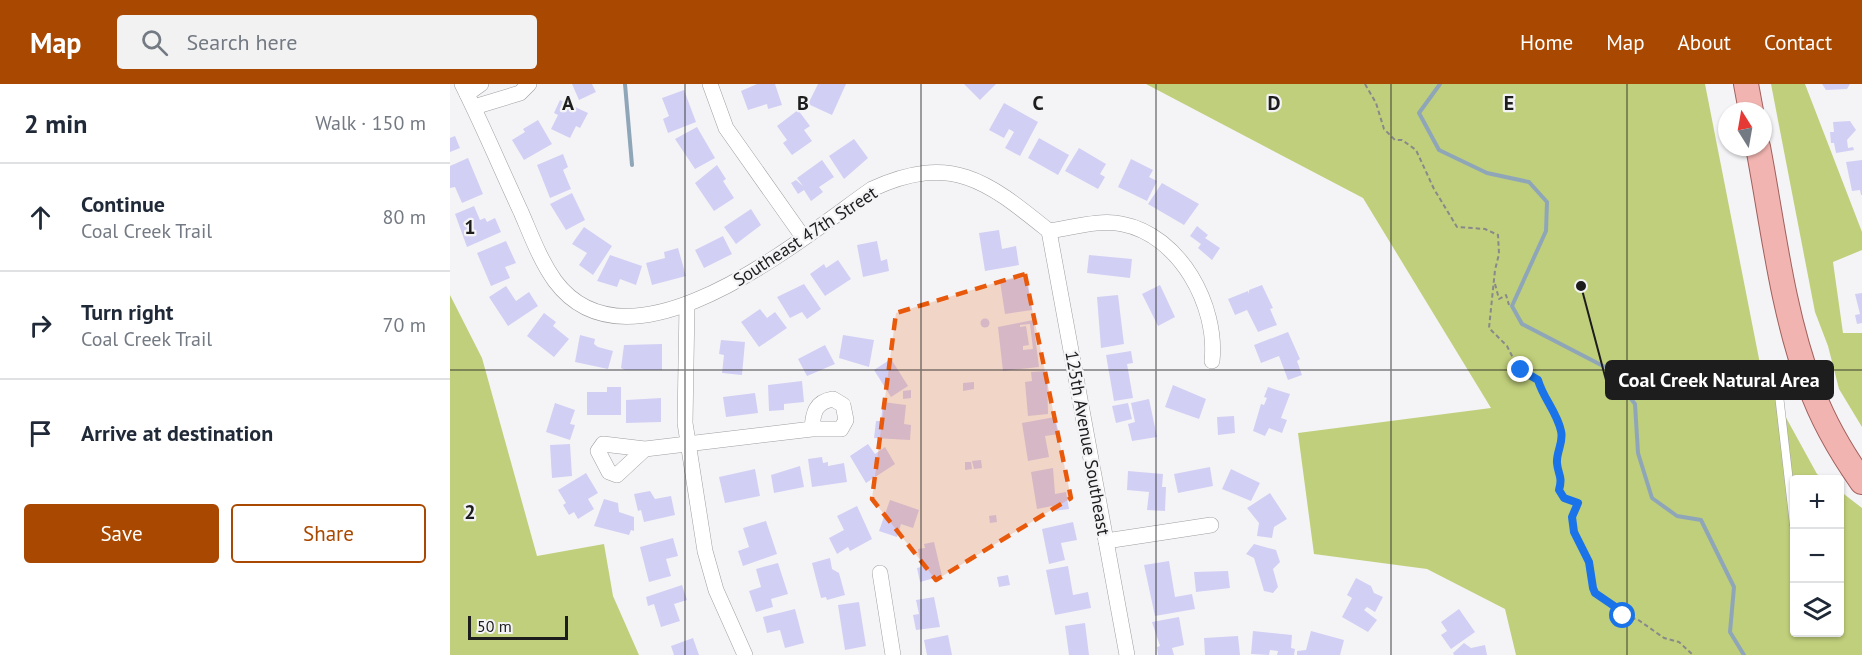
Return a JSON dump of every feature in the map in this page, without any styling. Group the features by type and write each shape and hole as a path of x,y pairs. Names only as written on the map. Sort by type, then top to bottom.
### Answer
{"main road":[{"path":"1746,84 1749,102"},
{"path":"1760,156 1799,351 1810,386 1828,427 1862,482"}],"street":[{"path":"468,95 481,84"},
{"path":"468,95 520,93 529,84"},
{"path":"710,84 726,128 803,237"},
{"name":"Southeast 47th Street","path":"468,95 543,263 571,298 599,312 621,316 645,314 687,304 749,275 872,189 892,180 938,173 979,180 1000,192 1049,231"},
{"path":"1049,231 1104,222 1120,223 1151,235 1167,247 1181,261 1204,305 1214,344 1212,362"},
{"name":"125th Avenue Southeast","path":"1049,231 1127,655"},
{"path":"687,304 685,401 687,444 710,571 745,655"},
{"path":"645,449 812,429"},
{"path":"1106,541 1211,525"},
{"path":"880,573 893,655"}],"lane":[{"path":"1790,490 1779,395 1799,351"}],"path":[{"path":"1365,84 1376,103 1384,129 1395,140 1402,140 1416,150 1438,195 1457,226 1485,229 1498,235 1499,254 1490,328 1507,346 1516,364 1538,380 1542,396 1558,423 1562,439 1556,463 1562,476 1559,490 1564,498 1578,503 1572,517 1574,532 1589,562 1595,593 1627,618 1637,619 1664,638 1680,642 1693,655"},
{"path":"1495,284 1499,299 1506,295 1509,305"}],"highlighted area":[{"path":"1025,274 1071,498 936,580 872,499 896,313"}],"green space":[{"path":"1146,84 1705,84 1762,374 1819,475 1790,475 1790,637 1844,637 1844,494 1862,508 1862,655 1516,655 1505,609 1427,569 1314,554 1298,433 1491,408 1363,198"},
{"path":"1771,84 1805,84 1862,232 1862,250 1833,262 1843,333 1862,333 1862,427 1839,389 1828,346 1815,312"},
{"path":"450,295 482,358 537,556 604,544 613,596 639,655 450,655"}],"building":[{"path":"572,84 592,84 596,92 579,100"},
{"path":"757,84 775,84 782,105 768,109 767,104 748,110 741,91"},
{"path":"818,84 846,84 832,115 808,104"},
{"path":"964,84 996,84 980,100"},
{"path":"1822,84 1850,84 1847,89 1826,90"},
{"path":"684,90 696,122 668,133 663,119 669,116 662,98"},
{"path":"560,100 588,113 580,128 576,126 570,138 551,129 558,115 554,113"},
{"path":"1004,103 1038,122 1020,156 1005,148 1014,132 1009,129 1004,138 989,130"},
{"path":"798,110 810,126 804,130 812,141 792,155 783,143 787,140 777,126"},
{"path":"538,120 552,144 524,160 512,140 525,132 523,129"},
{"path":"1850,121 1856,130 1847,140 1848,148 1853,147 1854,150 1836,153 1834,143 1831,143 1830,132 1834,132 1833,122"},
{"path":"697,127 715,158 695,169 675,139"},
{"path":"455,136 460,148 450,152 450,138"},
{"path":"1039,138 1069,155 1058,175 1028,158"},
{"path":"854,139 868,158 844,179 829,156"},
{"path":"1079,148 1106,164 1100,174 1105,177 1098,189 1065,171"},
{"path":"563,154 568,167 563,170 571,189 550,198 537,165"},
{"path":"468,158 483,194 462,203 455,187 450,188 450,166"},
{"path":"1131,159 1153,170 1149,177 1157,181 1147,201 1118,187"},
{"path":"822,160 834,177 819,187 823,192 811,201 804,190 798,194 791,183 796,180 803,186 797,178"},
{"path":"1862,160 1861,195 1860,190 1852,191 1846,162"},
{"path":"717,165 726,179 723,181 734,198 714,211 695,183"},
{"path":"1162,183 1199,204 1184,225 1148,204"},
{"path":"572,193 585,220 566,230 550,204"},
{"path":"474,206 480,220 485,218 487,222 495,218 501,232 467,247 455,214"},
{"path":"751,209 761,225 736,244 724,227"},
{"path":"1197,226 1208,235 1205,238 1220,248 1212,260 1198,248 1201,244 1190,236"},
{"path":"584,227 612,246 593,275 579,265 587,253 572,244"},
{"path":"999,230 1002,249 1016,246 1019,265 985,271 979,233"},
{"path":"723,236 732,254 704,268 695,250"},
{"path":"506,241 516,263 505,267 510,278 491,286 477,253"},
{"path":"877,241 881,261 887,259 889,271 863,277 857,245"},
{"path":"678,248 686,276 652,285 646,263 665,258 664,252"},
{"path":"610,255 642,266 636,285 620,279 617,287 597,281"},
{"path":"1089,255 1132,259 1130,278 1087,273"},
{"path":"838,260 851,279 825,296 810,274 824,264 826,268"},
{"path":"1027,277 1032,310 1005,314 1000,281"},
{"path":"804,284 821,309 807,319 802,312 790,318 777,297"},
{"path":"1160,285 1175,317 1158,326 1142,294"},
{"path":"1262,285 1273,308 1270,309 1277,325 1258,332 1247,310 1235,315 1228,299 1248,291 1249,294 1249,290"},
{"path":"506,286 516,301 529,292 538,306 508,326 489,297"},
{"path":"1862,293 1862,323 1857,324 1855,315 1860,314 1855,294"},
{"path":"1118,295 1124,344 1101,348 1097,297"},
{"path":"760,309 767,318 775,312 787,328 759,347 741,322"},
{"path":"544,313 556,322 553,326 569,339 554,357 527,336"},
{"path":"985,319 989,323 985,327 981,323"},
{"path":"1033,320 1039,367 1003,371 998,327","holes":["1030,324 1033,349 1023,350 1023,346 1029,345 1026,326 1020,327 1020,325"]},
{"path":"1288,332 1300,359 1297,361 1302,375 1288,380 1279,356 1261,363 1254,345"},
{"path":"580,335 595,339 594,344 598,347 613,351 608,369 575,362"},
{"path":"843,335 874,340 869,367 839,358"},
{"path":"721,340 745,342 742,375 722,373 724,355 719,354"},
{"path":"662,344 662,370 625,370 621,368 624,345"},
{"path":"825,345 835,364 807,376 798,359"},
{"path":"1131,351 1133,363 1127,364 1133,398 1114,401 1106,355"},
{"path":"891,359 908,386 891,397 874,370"},
{"path":"1047,371 1048,414 1028,416 1025,382 1032,381 1031,372"},
{"path":"802,381 804,402 784,404 784,410 769,411 768,385"},
{"path":"974,382 974,389 963,391 963,383"},
{"path":"1173,385 1206,399 1199,419 1165,407"},
{"path":"607,387 621,387 621,415 587,415 587,392 607,392"},
{"path":"1268,387 1290,394 1281,418 1287,420 1282,433 1269,428 1265,436 1253,431 1261,404 1264,405 1267,398 1264,397"},
{"path":"911,390 911,398 903,399 903,391"},
{"path":"755,393 758,413 726,417 723,397"},
{"path":"661,398 661,422 626,423 626,400"},
{"path":"1149,399 1157,437 1132,441 1128,424 1135,422 1131,403"},
{"path":"883,402 906,405 904,424 911,425 910,440 874,438 876,421 881,421"},
{"path":"555,403 575,410 570,424 575,425 570,440 546,432"},
{"path":"1128,403 1132,419 1116,423 1112,406"},
{"path":"1234,416 1235,433 1218,435 1217,417"},
{"path":"1055,417 1059,434 1045,436 1049,457 1028,461 1022,423"},
{"path":"570,444 572,476 552,478 550,445"},
{"path":"868,444 875,454 885,447 895,464 866,483 850,456"},
{"path":"822,457 823,463 828,462 828,466 844,463 847,482 812,487 808,459"},
{"path":"981,460 982,468 974,469 972,461"},
{"path":"965,462 971,462 972,469 965,470"},
{"path":"800,466 804,487 774,493 771,475"},
{"path":"1210,467 1213,486 1178,493 1174,474"},
{"path":"1053,468 1055,494 1066,492 1069,509 1053,511 1052,506 1037,509 1031,472"},
{"path":"755,469 760,496 725,503 719,477"},
{"path":"1231,469 1260,483 1251,501 1222,489"},
{"path":"1128,471 1163,474 1162,487 1166,487 1165,511 1147,510 1149,492 1127,490"},
{"path":"586,473 598,493 588,499 594,509 578,519 574,512 569,515 563,505 566,503 558,490"},
{"path":"650,491 655,499 671,496 675,515 644,522 641,510 638,511 634,494"},
{"path":"1270,493 1287,519 1274,527 1272,538 1257,536 1259,523 1247,508"},
{"path":"604,499 618,503 619,512 634,517 634,531 631,530 629,535 594,526"},
{"path":"890,500 919,510 913,528 901,524 897,537 879,531"},
{"path":"857,506 872,539 850,551 848,547 837,554 829,538 844,530 837,516"},
{"path":"996,515 997,522 990,523 989,516"},
{"path":"766,521 777,554 743,566 738,551 749,547 743,528"},
{"path":"1073,522 1077,540 1061,543 1065,560 1049,564 1042,529"},
{"path":"673,538 678,556 666,559 671,576 649,582 640,547"},
{"path":"934,542 942,576 920,582 917,568 921,567 918,549 925,548 924,544"},
{"path":"1254,544 1276,550 1280,562 1273,569 1278,587 1273,593 1264,591 1254,558 1246,554"},
{"path":"830,558 832,569 839,573 845,595 827,600 826,597 821,598 812,563"},
{"path":"1169,561 1175,597 1192,594 1195,609 1155,616 1144,565"},
{"path":"778,563 788,594 771,599 773,607 756,612 749,591 761,587 756,569"},
{"path":"1068,566 1073,595 1088,592 1091,608 1055,615 1046,570"},
{"path":"1228,571 1230,588 1196,592 1194,572"},
{"path":"1008,575 1010,585 999,587 997,577"},
{"path":"1356,578 1371,586 1374,593 1383,597 1375,612 1367,607 1364,610 1377,620 1368,632 1342,617 1352,598 1347,595"},
{"path":"682,585 687,600 674,604 680,621 661,627 654,604 648,606 646,597"},
{"path":"934,597 940,627 916,630 913,615 919,614 916,600"},
{"path":"859,602 866,646 845,650 838,605"},
{"path":"795,609 804,643 785,648 780,630 767,633 763,617"},
{"path":"1459,609 1475,632 1451,649 1441,635 1447,631 1441,622"},
{"path":"1179,617 1184,645 1172,648 1174,655 1158,655 1157,647 1160,646 1152,622"},
{"path":"1085,623 1089,655 1069,655 1065,626"},
{"path":"1253,631 1292,635 1291,648 1295,649 1294,655 1277,655 1278,651 1270,650 1269,655 1251,654"},
{"path":"1311,631 1344,640 1340,655 1297,655 1297,651 1306,650"},
{"path":"948,635 952,655 927,655 924,640"},
{"path":"1238,636 1240,655 1205,655 1204,638"},
{"path":"693,638 699,655 674,655 671,646"},
{"path":"1464,643 1471,648 1485,645 1487,655 1454,655 1453,653"}],"waterway":[{"path":"625,84 632,165"},
{"path":"1440,84 1419,113 1439,150 1487,173 1529,182 1547,202 1546,231 1512,306 1522,324 1607,368 1635,404 1638,453 1652,498 1677,516 1701,520 1734,587 1730,632 1744,655"}],"place":[{"name":"Coal Creek Natural Area","path":"1581,286"}],"route":[{"path":"1521,370 1538,380 1542,396 1550,405 1561,431 1562,439 1556,463 1562,476 1559,490 1564,498 1578,503 1572,517 1574,532 1589,562 1595,593 1617,608 1623,616"}]}
